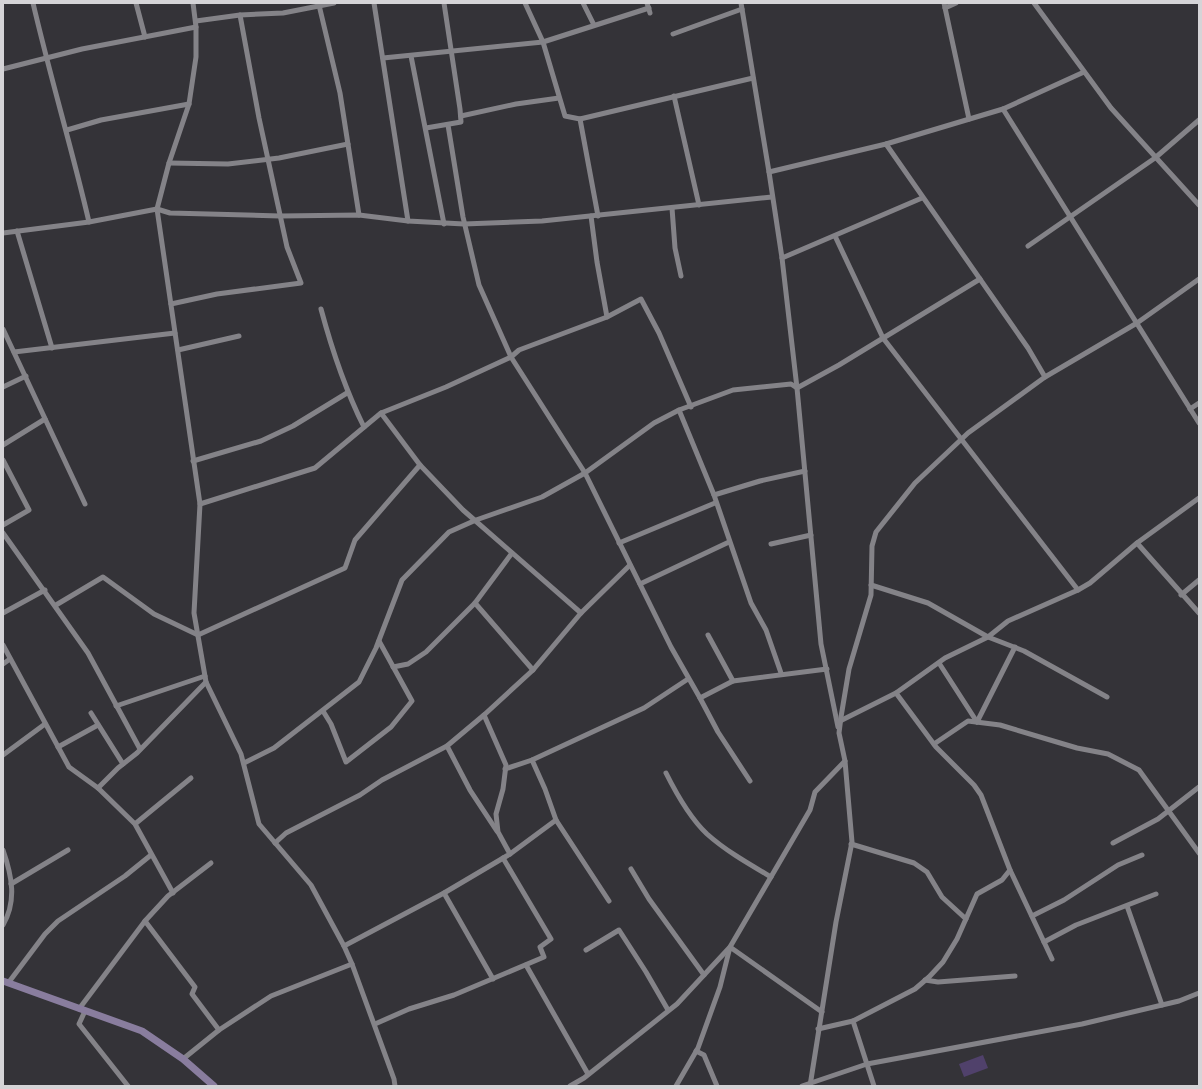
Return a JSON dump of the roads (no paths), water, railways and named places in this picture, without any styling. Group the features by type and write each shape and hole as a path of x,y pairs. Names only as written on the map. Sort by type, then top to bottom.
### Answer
{"street":[{"path":"32,3 67,130 89,222"},
{"path":"136,3 145,37"},
{"path":"194,3 196,21 196,57 189,104 169,163 157,209 200,504 194,613 205,679 241,754 259,824 311,885 344,946 375,1024 395,1086"},
{"path":"196,21 240,15 283,13 334,3"},
{"path":"374,3 408,221"},
{"path":"426,128 461,122 444,3"},
{"path":"525,3 543,42 559,98 566,116 580,120 753,78"},
{"path":"583,3 594,25"},
{"path":"956,3 944,5 968,119"},
{"path":"1034,3 1111,108 1199,205"},
{"path":"319,5 340,93 359,215"},
{"path":"672,34 741,6 782,258 797,388 821,644 845,761 851,844 818,1030 811,1085"},
{"path":"383,58 543,42 649,8"},
{"path":"171,304 224,293 301,283 287,247 240,15"},
{"path":"3,69 46,58 196,27"},
{"path":"412,56 444,224"},
{"path":"769,172 886,144 1003,110 1084,72"},
{"path":"674,96 698,205"},
{"path":"460,116 516,104 559,98"},
{"path":"67,130 101,120 189,104"},
{"path":"1003,110 1199,423"},
{"path":"580,120 598,216"},
{"path":"1028,246 1155,158 1199,120"},
{"path":"448,125 464,224 479,285 511,357 585,473 688,678 718,732 750,781"},
{"path":"169,163 228,164 268,159 348,144"},
{"path":"886,144 922,198 1028,348 1046,377"},
{"path":"3,233 89,222 157,209 170,213 280,216 359,215 408,221 464,224 542,222 772,196"},
{"path":"782,258 922,198"},
{"path":"672,208 675,248 681,276"},
{"path":"592,216 597,262 607,317"},
{"path":"16,231 52,348"},
{"path":"835,236 883,338 1078,590"},
{"path":"797,388 980,279"},
{"path":"839,733 849,669 871,595 872,546 876,532 915,483 962,439 1007,403 1046,377 1137,323 1199,279"},
{"path":"200,504 314,468 381,413 446,387 511,357 519,350 607,317 641,299 659,333 691,407"},
{"path":"321,309 329,340 347,393 364,427"},
{"path":"3,328 4,336 26,376 44,419 69,466 85,504"},
{"path":"14,352 175,332"},
{"path":"178,350 239,336"},
{"path":"3,387 26,376"},
{"path":"244,763 274,748 359,682 379,641 402,580 449,532 476,520 542,497 585,473 654,423 679,410 691,407 733,390 791,384 797,388"},
{"path":"194,462 261,441 293,426 347,393"},
{"path":"1190,409 1199,403"},
{"path":"679,410 714,496 715,503 751,603 766,630 781,674"},
{"path":"381,413 420,465 463,510 581,613"},
{"path":"3,444 44,419"},
{"path":"3,460 30,510 3,525"},
{"path":"198,635 345,568 355,540 420,465"},
{"path":"714,496 760,481 805,471"},
{"path":"840,721 896,693 938,663 988,637 1008,622 1090,583 1137,543 1199,498"},
{"path":"619,543 715,503"},
{"path":"3,533 45,590 88,653 140,749"},
{"path":"771,544 811,535"},
{"path":"640,584 730,542"},
{"path":"1137,543 1181,595 1199,613"},
{"path":"393,668 408,664 420,658 475,603 512,553"},
{"path":"275,843 286,833 360,795 382,780 447,746 484,715 533,670 581,613 630,565"},
{"path":"56,606 103,577 154,614 198,635"},
{"path":"1181,595 1199,580"},
{"path":"871,585 928,603 988,637 1015,647 1107,697"},
{"path":"3,613 45,590"},
{"path":"475,603 533,670"},
{"path":"708,635 734,680"},
{"path":"323,711 331,724 346,762 391,727 412,701 379,641"},
{"path":"3,645 69,767 98,788 135,824 173,893"},
{"path":"977,722 1015,647"},
{"path":"3,664 10,659"},
{"path":"938,663 977,722"},
{"path":"700,698 734,680 827,669"},
{"path":"506,769 532,760 644,708 688,678"},
{"path":"116,706 205,679"},
{"path":"98,788 140,749 205,679"},
{"path":"896,693 934,744 974,785 981,795 1010,870 1052,958"},
{"path":"91,713 123,764"},
{"path":"484,715 506,766 503,789 496,814 498,832"},
{"path":"934,744 968,721 1000,725 1077,748 1108,754 1139,770 1167,811 1199,853"},
{"path":"3,754 45,724"},
{"path":"58,747 98,725"},
{"path":"447,746 470,790 498,832 510,854"},
{"path":"532,760 556,820 609,901"},
{"path":"570,1086 588,1074 668,1010 730,947 810,810 815,792 845,761"},
{"path":"666,773 678,797 706,833 742,860 771,877"},
{"path":"135,824 191,778"},
{"path":"1113,843 1158,819 1199,787"},
{"path":"344,946 444,893 510,854 556,820"},
{"path":"851,844 914,863 927,872 942,897 966,919"},
{"path":"3,850 10,871 11,884 10,912 3,925"},
{"path":"11,884 68,850"},
{"path":"151,855 125,876 58,921 45,934 6,981 142,1031 184,1059 214,1086"},
{"path":"1032,916 1064,900 1118,865 1142,855"},
{"path":"375,1024 409,1009 454,995 544,957 540,947 551,938 503,858"},
{"path":"128,1086 79,1024 82,1010 145,921 168,896 211,863"},
{"path":"630,869 649,899 704,975"},
{"path":"818,1030 853,1021 915,989 943,962 966,919 977,894 1002,880 1010,870"},
{"path":"444,893 493,979"},
{"path":"1044,942 1076,925 1156,894"},
{"path":"1128,906 1162,1005"},
{"path":"145,921 195,987 192,994 219,1030"},
{"path":"586,950 619,930 668,1010"},
{"path":"730,947 822,1012"},
{"path":"676,1086 696,1051 720,987 730,947"},
{"path":"184,1059 219,1030 271,996 352,964"},
{"path":"526,965 588,1074"},
{"path":"925,980 938,982 1015,976"},
{"path":"802,1086 811,1085 867,1064 1082,1024 1179,1001 1199,993"},
{"path":"853,1021 874,1086"},
{"path":"696,1051 704,1055 717,1086"},
{"path":"202,1075 211,1086"}]}
